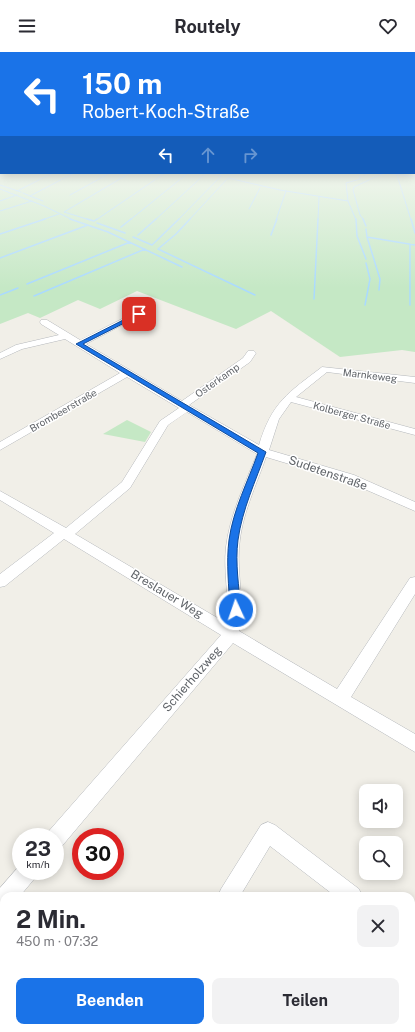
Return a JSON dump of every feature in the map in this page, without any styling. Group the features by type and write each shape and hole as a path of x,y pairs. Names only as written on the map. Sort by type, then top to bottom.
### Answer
{"street":[{"path":"79,344 139,314"},
{"name":"Sudetenstraße","path":"44,322 127,373 262,452 350,478 415,507"},
{"path":"0,356 19,347 66,336"},
{"name":"Osterkamp","path":"0,582 123,489 164,423 184,406 247,360 251,353"},
{"name":"Marnkeweg","path":"325,369 415,380"},
{"name":"Schierholzweg","path":"64,829 231,634 235,619 236,602 232,561 234,539 238,520 269,428 289,398 325,369"},
{"name":"Brombeerstraße","path":"0,447 127,373"},
{"name":"Kolberger Straße","path":"289,398 415,432"},
{"name":"Breslauer Weg","path":"0,495 415,744"},
{"path":"340,699 415,582"},
{"path":"230,892 268,832 347,892"},
{"path":"10,892 20,880"}],"green space":[{"path":"0,197 415,197 415,352 402,350 340,357 271,311 236,329 137,291 100,309 78,300 40,318 28,313 0,324"},
{"path":"127,420 151,432 145,442 103,434"}],"waterway":[{"path":"0,201 12,197"},
{"path":"20,197 31,201"},
{"path":"32,197 43,201"},
{"path":"90,197 64,212 90,220"},
{"path":"96,220 130,197"},
{"path":"130,220 159,197"},
{"path":"155,220 180,197"},
{"path":"179,219 201,197"},
{"path":"189,220 211,197"},
{"path":"249,209 255,197"},
{"path":"276,220 284,197"},
{"path":"318,220 319,197"},
{"path":"322,197 348,201"},
{"path":"348,197 348,201"},
{"path":"355,197 360,215 364,220"},
{"path":"404,197 411,220"},
{"path":"0,211 31,201"},
{"path":"31,201 73,220"},
{"path":"348,201 356,220"},
{"path":"42,220 59,214"},
{"path":"70,219 88,225"},
{"path":"87,219 94,221 97,219"},
{"path":"121,227 131,219"},
{"path":"138,235 156,219"},
{"path":"133,237 152,245 179,219"},
{"path":"190,219 176,234 158,249 255,295"},
{"path":"271,235 277,219"},
{"path":"314,299 318,219"},
{"path":"356,219 357,236 366,259"},
{"path":"363,219 366,226"},
{"path":"411,219 415,233"},
{"path":"0,234 42,220"},
{"path":"97,223 125,233"},
{"path":"0,258 88,225"},
{"path":"88,225 108,232 130,242"},
{"path":"366,229 367,237"},
{"path":"367,237 410,244"},
{"path":"367,237 380,279 379,290"},
{"path":"27,284 130,242"},
{"path":"130,242 144,249"},
{"path":"410,244 415,245"},
{"path":"410,244 410,305"},
{"path":"34,296 144,249"},
{"path":"144,249 182,267"},
{"path":"365,305 370,279 366,263"},
{"path":"0,295 18,288"}],"route":[{"path":"139,314 79,344 262,452 238,520 234,539 232,561 236,610"}]}
